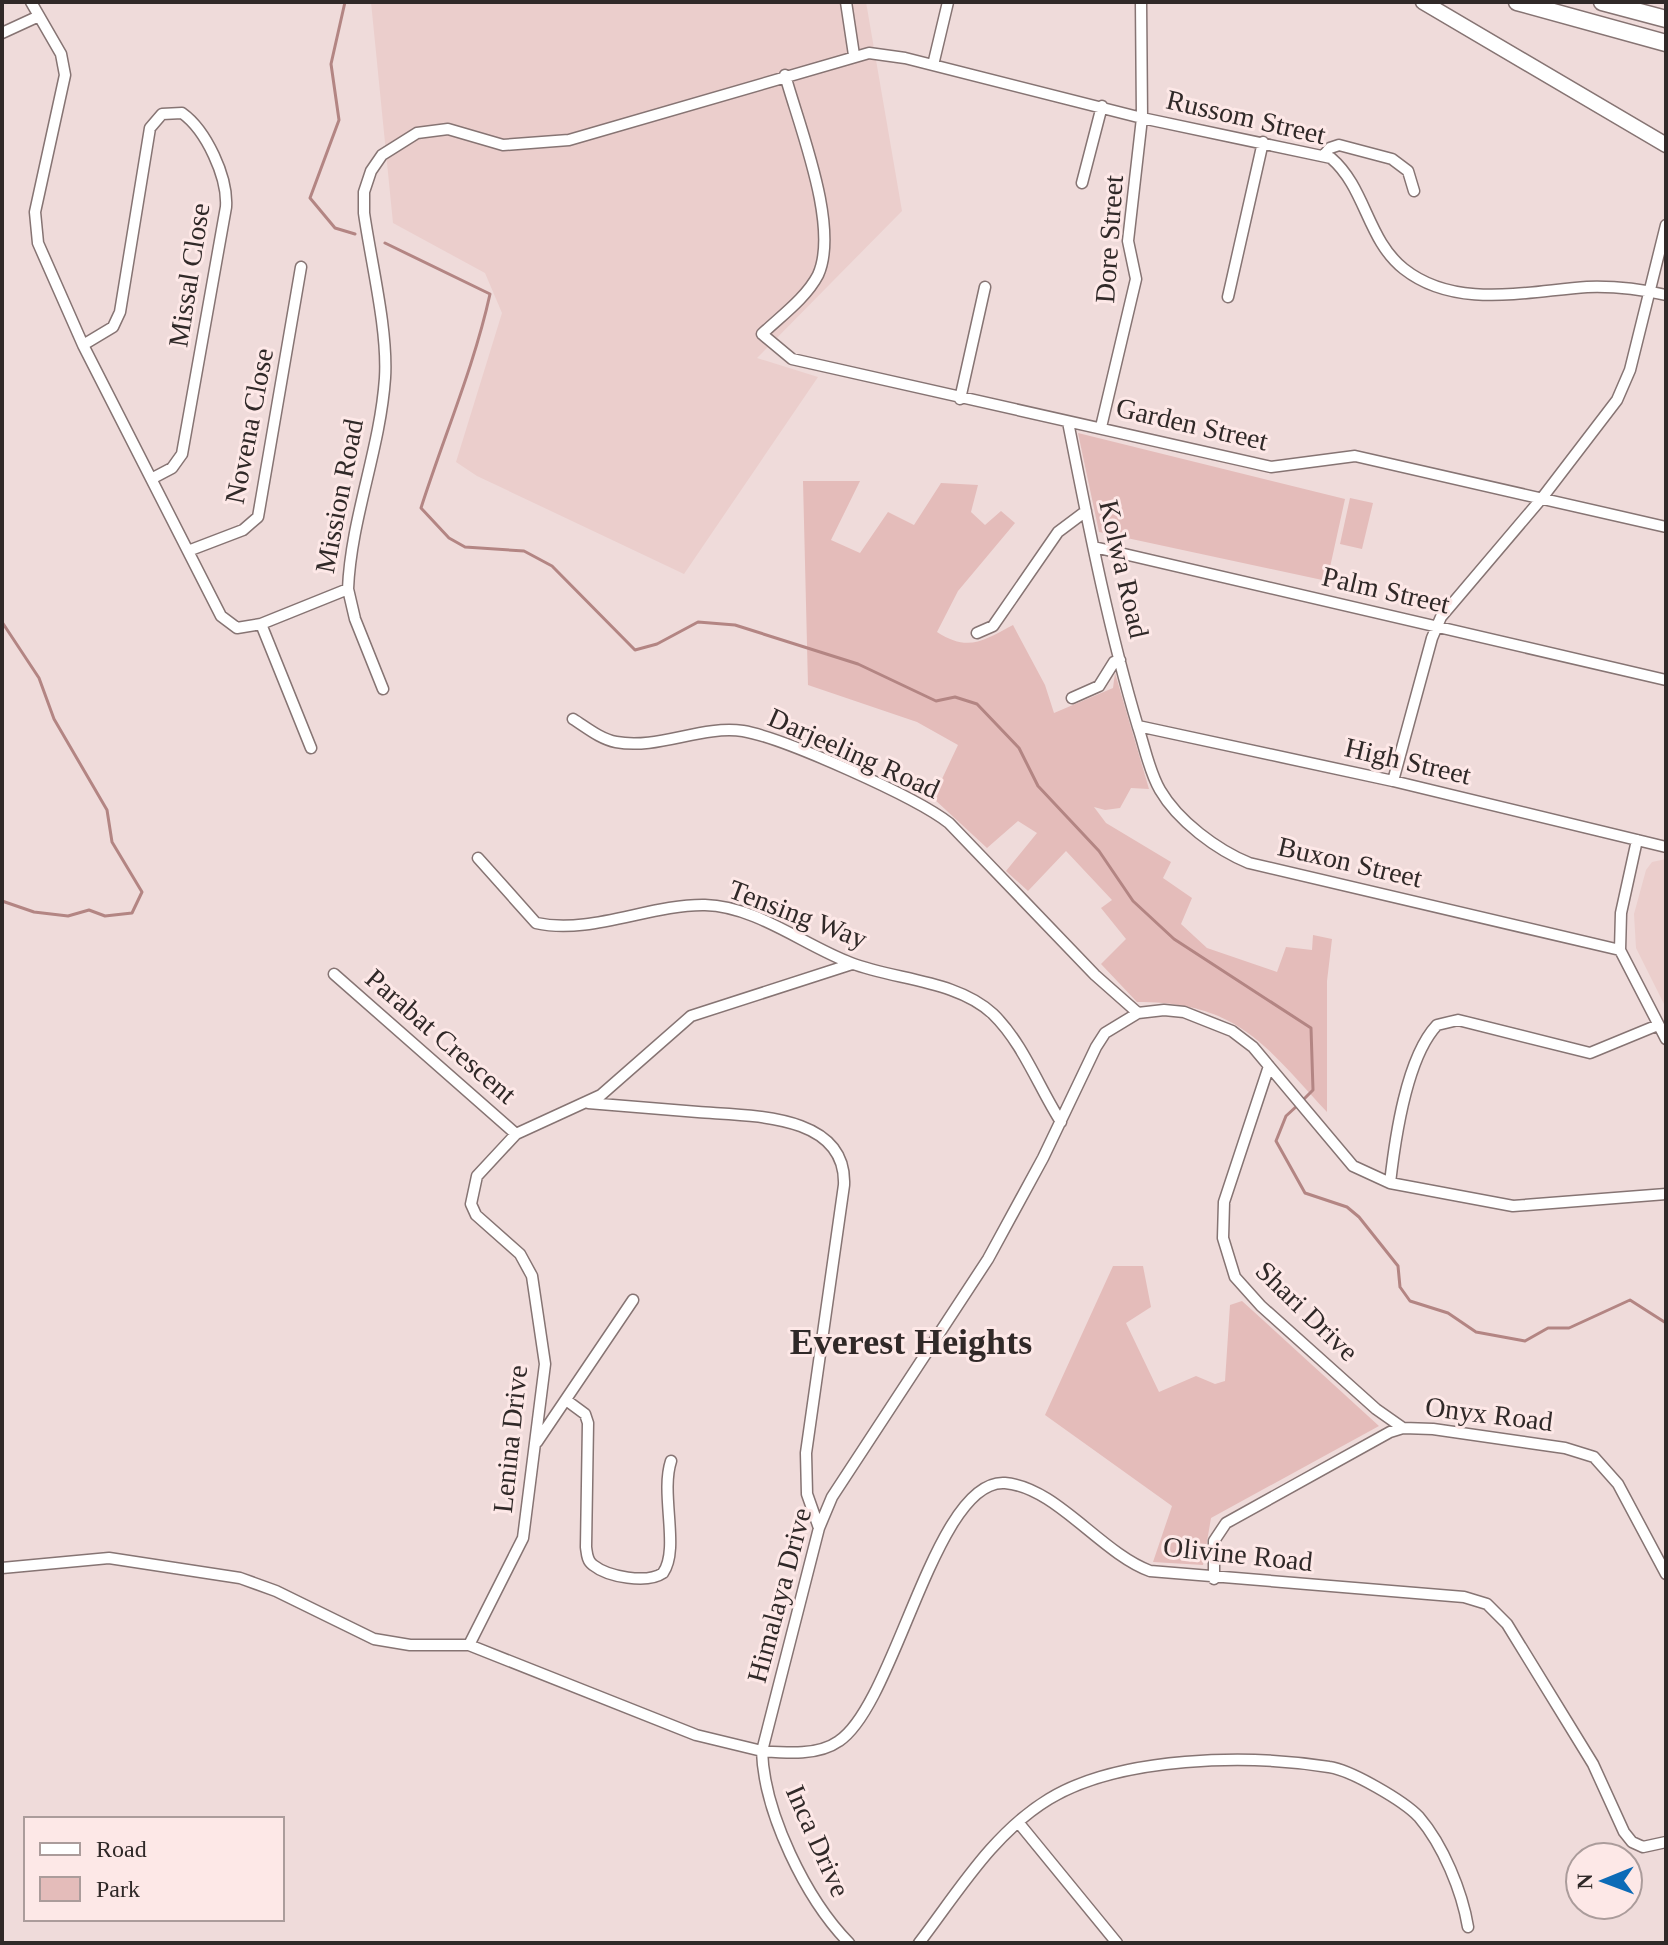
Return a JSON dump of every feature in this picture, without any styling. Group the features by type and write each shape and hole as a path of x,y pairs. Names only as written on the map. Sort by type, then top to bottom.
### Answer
{"main road":[{"path":"1517,2 1666,43"},
{"path":"1602,2 1666,19"}],"street":[{"path":"31,2 61,54 65,75 34,227 83,345 188,551 228,623 247,628 261,624 311,748"},
{"path":"846,2 854,55"},
{"path":"933,65 948,2"},
{"name":"Dore Street","path":"1101,427 1136,279 1128,241 1142,118 1141,2"},
{"path":"1423,2 1666,145"},
{"path":"2,33 39,16"},
{"name":"Russom Street","path":"854,55 880,52 1142,118 1323,156 1344,170 1376,235 1393,259 1406,271 1434,285 1508,296 1590,287 1666,295"},
{"name":"Mission Road","path":"261,624 348,589 352,547 365,499 385,373 364,213 364,192 382,155 417,133 434,129 448,129 503,145 569,140 854,55"},
{"name":"Garden Street","path":"785,75 820,201 826,243 816,278 762,334 792,359 1271,467 1355,456 1666,527"},
{"path":"1082,183 1102,106"},
{"name":"Missal Close","path":"83,345 107,332 120,312 150,128 162,114 182,113 198,130 221,174 226,185 226,207 182,454 172,468 153,478"},
{"path":"1228,297 1263,142"},
{"path":"1323,156 1336,145 1401,164 1410,174 1414,191"},
{"path":"1344,170 1353,149"},
{"path":"1393,781 1437,626 1450,605 1542,498 1617,400 1630,370 1666,225"},
{"name":"Novena Close","path":"188,551 243,530 258,517 301,267"},
{"path":"960,399 985,287"},
{"name":"Kolwa Road","path":"1068,422 1120,660 1138,726"},
{"path":"977,633 993,626 1058,532 1086,511"},
{"name":"Palm Street","path":"1094,547 1666,680"},
{"path":"348,589 355,619 383,689"},
{"path":"1072,698 1099,686 1114,662 1120,660"},
{"name":"Darjeeling Road","path":"573,719 602,737 626,743 719,731 763,736 921,805 949,823 1095,975 1138,1013"},
{"name":"High Street","path":"1138,726 1393,781 1666,847"},
{"name":"Buxon Street","path":"1138,726 1162,793 1193,825 1231,856 1249,863 1620,950"},
{"path":"1637,840 1621,913 1620,950 1666,1039"},
{"name":"Tensing Way","path":"478,858 536,923 569,924 707,905 745,914 852,964 947,990 991,1012 1006,1029 1061,1122"},
{"name":"Parabat Crescent","path":"471,1204 477,1176 516,1134 552,1115 588,1103 691,1016 852,964"},
{"name":"Parabat Crescent","path":"334,974 516,1134"},
{"path":"1138,1013 1164,1010 1211,1020 1253,1047 1353,1166 1390,1183 1513,1206 1666,1194"},
{"name":"Himalaya Drive","path":"762,1751 819,1528 832,1497 854,1458 909,1382 988,1259 1061,1122 1100,1040 1117,1024 1138,1013"},
{"path":"1390,1183 1399,1125 1420,1052 1437,1025 1458,1020 1590,1053 1658,1025"},
{"name":"Shari Drive","path":"1269,1066 1224,1202 1223,1238 1235,1277 1272,1316 1376,1409 1403,1428"},
{"path":"588,1103 791,1122 828,1142 840,1155 845,1167 844,1185 806,1453 807,1494 819,1528"},
{"name":"Lenina Drive","path":"469,1645 523,1538 545,1364 532,1276 520,1254 482,1223 471,1204"},
{"path":"536,1444 633,1300"},
{"path":"566,1400 585,1414 588,1423 590,1448 586,1547 588,1560 594,1566 641,1579 663,1573 669,1560 665,1495 671,1461"},
{"name":"Onyx Road","path":"1214,1579 1214,1541 1226,1523 1403,1428 1565,1448 1594,1457 1618,1484 1666,1574"},
{"name":"Olivine Road","path":"762,1751 813,1751 838,1743 850,1733 872,1698 933,1561 963,1508 980,1488 1007,1483 1042,1497 1135,1565 1172,1575 1464,1597 1487,1604 1507,1624 1583,1748 1628,1837 1637,1845 1661,1845"},
{"path":"2,1568 85,1558 172,1565 256,1582 374,1639 410,1645 469,1645 696,1735 762,1751"},
{"name":"Inca Drive","path":"762,1751 764,1778 782,1831 820,1911 849,1943"},
{"path":"919,1943 987,1853 1018,1822 1070,1788 1134,1769 1203,1761 1329,1766 1351,1774 1420,1818 1460,1893 1468,1927"},
{"path":"1018,1822 1117,1943"}],"shaded area":[{"path":"371,2 866,2 902,211 757,358 818,377 684,574 477,476 456,462 502,313 485,273 393,223"},
{"path":"1666,859 1666,1008 1636,948 1634,914 1646,870 1652,862"}],"green space":[{"path":"1078,433 1345,499 1327,581 1099,532"},
{"path":"803,481 860,481 831,540 860,553 888,512 914,525 941,483 978,485 971,512 985,525 1001,511 1015,523 958,591 937,632 967,643 993,636 1013,625 1045,685 1054,713 1113,688 1115,673 1149,789 1131,788 1120,808 1105,810 1094,807 1106,823 1171,862 1163,878 1192,898 1181,924 1207,948 1277,972 1286,947 1312,950 1313,935 1332,939 1327,981 1327,1112 1266,1047 1224,1019 1171,1004 1137,1002 1101,964 1126,939 1101,908 1112,900 1066,851 1028,891 1006,871 1037,833 1018,821 987,848 933,798 958,745 917,722 808,685"},
{"path":"1350,498 1373,503 1362,549 1340,544"},
{"path":"1113,1266 1143,1266 1151,1307 1126,1323 1159,1392 1196,1376 1215,1384 1225,1381 1230,1305 1242,1301 1379,1426 1211,1518 1203,1565 1153,1562 1172,1506 1045,1415"}],"waterway":[{"path":"345,2 331,64 339,120 310,198 335,228 355,234"},
{"path":"385,243 490,294 467,375 421,508 449,538 465,547 524,551 552,566 635,650 657,644 698,622 735,625 858,664 936,701 955,697 977,704 1019,748 1038,786 1099,851 1133,901 1174,939 1311,1028 1313,1090 1303,1100"},
{"path":"2,622 39,678 54,719 107,810 112,842 142,892 132,913 105,916 89,910 68,916 34,912 2,901"},
{"path":"1298,1105 1286,1116 1276,1141 1305,1193 1347,1207 1359,1217 1398,1266 1400,1287 1410,1301 1448,1313 1476,1332 1525,1341 1548,1328 1569,1328 1630,1300 1666,1323"}],"district":[{"name":"Everest Heights","path":"911,1342"}]}
